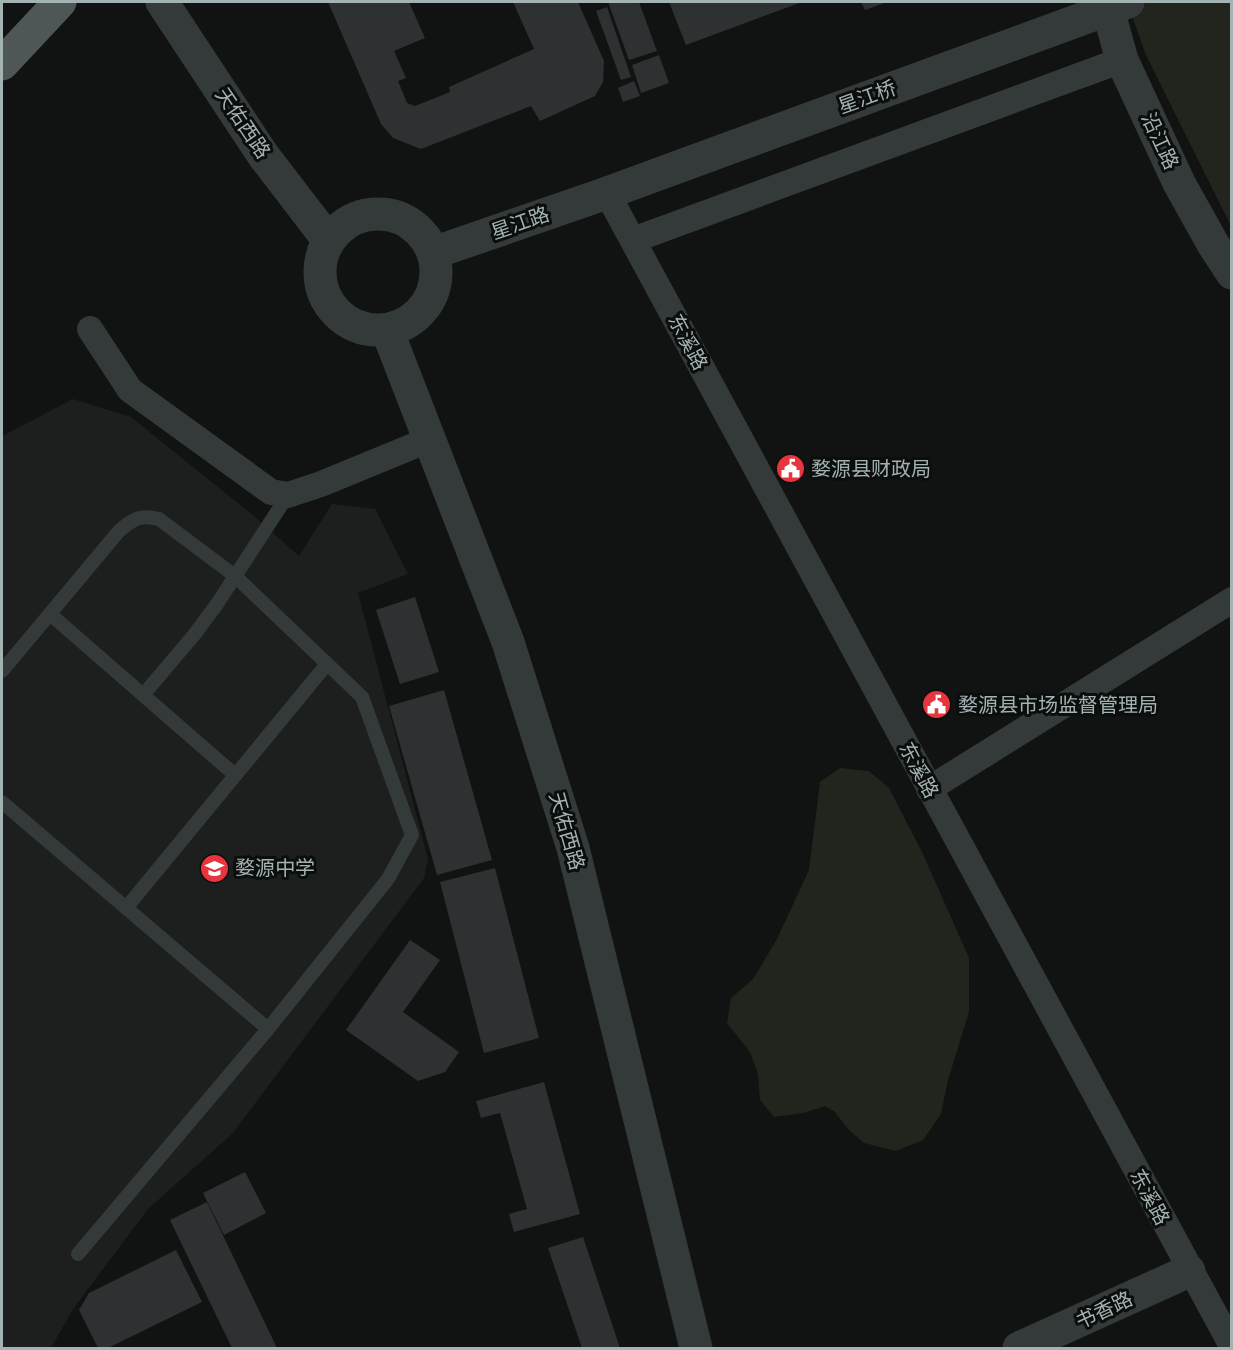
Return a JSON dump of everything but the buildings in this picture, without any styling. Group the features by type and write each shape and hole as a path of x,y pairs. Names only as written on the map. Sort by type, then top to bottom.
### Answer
{"main road":[{"path":"2,64 60,2"}],"street":[{"name":"天佑西路","path":"162,2 263,155 328,241"},
{"name":"沿江路","path":"1106,2 1122,60 1179,183 1232,273"},
{"name":"星江桥","path":"607,193 1128,2"},
{"path":"633,240 1122,60"},
{"name":"东溪路","path":"607,193 1232,1346"},
{"name":"星江路","path":"433,253 607,193"},
{"path":"375,214 393,216 410,224 424,237 433,253 436,270 435,287 428,303 403,325 387,330 370,330 355,326 341,317 329,304 322,289 320,273 322,256 328,241 341,227 357,218 375,214"},
{"path":"90,329 130,390 270,492 288,495 321,484 428,440"},
{"name":"天佑西路","path":"387,330 508,642 573,848 696,1348"},
{"path":"929,789 1232,600"},
{"name":"书香路","path":"1019,1348 1189,1270"}],"lane":[{"path":"143,695 194,635 288,495"},
{"path":"2,671 119,531 132,521 146,515 159,519 235,576 362,698 412,835 388,879 268,1029 78,1254"},
{"path":"50,614 235,775"},
{"path":"126,908 327,664"},
{"path":"2,802 268,1029"}],"shaded area":[{"path":"1127,2 1231,2 1231,226 1146,55"},
{"name":"婺源中学","path":"73,399 131,417 254,516 299,556 332,504 375,509 408,574 358,593 428,859 424,878 232,1134 148,1209 73,1309 51,1348 2,1348 2,436"},
{"path":"840,768 869,771 889,788 922,852 969,958 969,1012 948,1080 941,1114 923,1140 896,1151 864,1143 849,1130 834,1111 825,1106 804,1113 774,1117 760,1100 758,1074 750,1052 727,1023 731,998 753,979 777,939 809,870 820,782"}],"place":[{"name":"婺源县财政局","path":"790,469"},
{"name":"婺源县市场监督管理局","path":"937,705"},
{"name":"婺源中学","path":"214,868"}]}
